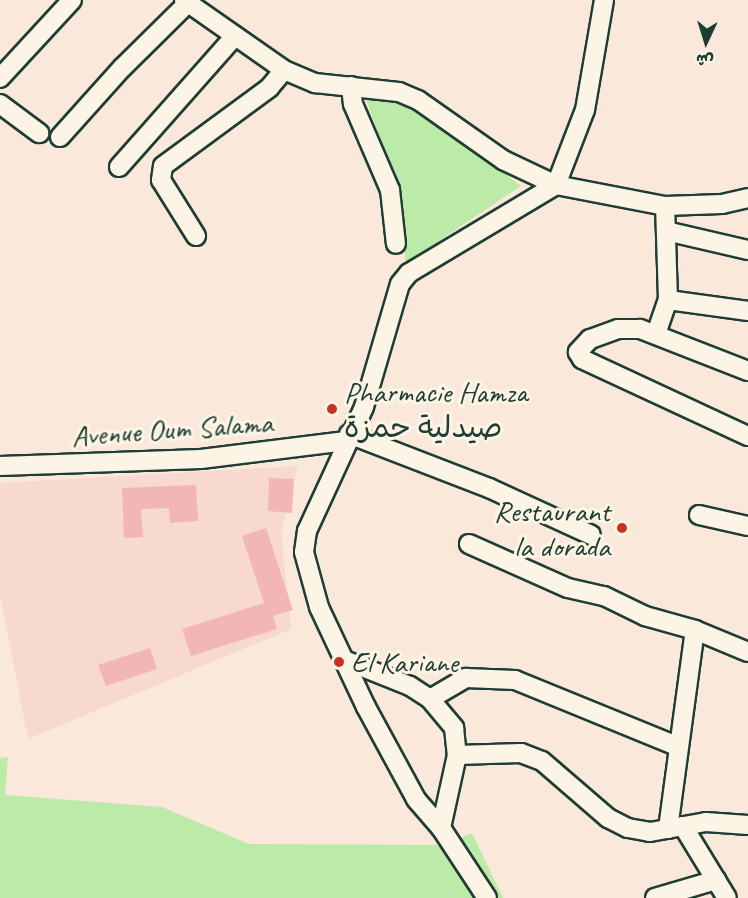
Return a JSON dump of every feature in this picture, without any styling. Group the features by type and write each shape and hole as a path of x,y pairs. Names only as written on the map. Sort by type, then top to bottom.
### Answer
{"street":[{"path":"0,78 72,0"},
{"path":"488,898 441,828 416,799 366,707 319,607 304,552 307,531 377,368 394,296 409,273 556,184 585,110 604,0"},
{"path":"60,136 186,1 284,70 315,83 399,92 418,100 503,160 556,184 665,206 722,204 748,198"},
{"path":"119,167 235,36"},
{"path":"196,236 161,180 163,166 269,88 284,70"},
{"path":"351,86 353,104 390,190 396,244"},
{"path":"0,104 39,133"},
{"path":"656,334 669,300 665,206"},
{"path":"666,231 748,250"},
{"path":"669,300 748,311"},
{"path":"748,371 640,329 618,329 590,339 578,356 748,436"},
{"path":"348,438 489,488 591,535"},
{"name":"Avenue Oum Salama","path":"0,466 201,459 348,438"},
{"path":"699,515 748,526"},
{"path":"469,544 568,588 604,596 645,616 695,630 748,652"},
{"path":"695,630 677,746 675,827 727,898"},
{"path":"346,661 410,686 430,699 454,728 457,755 441,828"},
{"path":"430,699 466,678 515,680 677,746"},
{"path":"457,755 521,753 563,777 608,818 628,828 650,832 706,822 748,825"},
{"path":"655,898 716,880"}],"shaded area":[{"path":"298,466 281,532 291,629 28,739 0,595 0,483"}],"green space":[{"path":"364,94 415,106 521,186 406,263 393,173"},
{"path":"8,757 5,795 162,807 249,844 444,845 472,833 503,898 0,898 0,758"}],"building":[{"path":"269,478 294,479 292,513 268,511"},
{"path":"196,485 198,521 170,523 169,508 141,509 143,537 124,538 122,488"},
{"path":"266,528 293,610 273,616 277,629 191,656 182,629 264,603 242,536"},
{"path":"150,648 157,669 106,686 98,665"}],"place":[{"name":"Pharmacie Hamza صيدلية حمزة","path":"332,409"},
{"name":"Restaurant la dorada","path":"622,528"},
{"name":"El Kariane","path":"339,662"}]}
